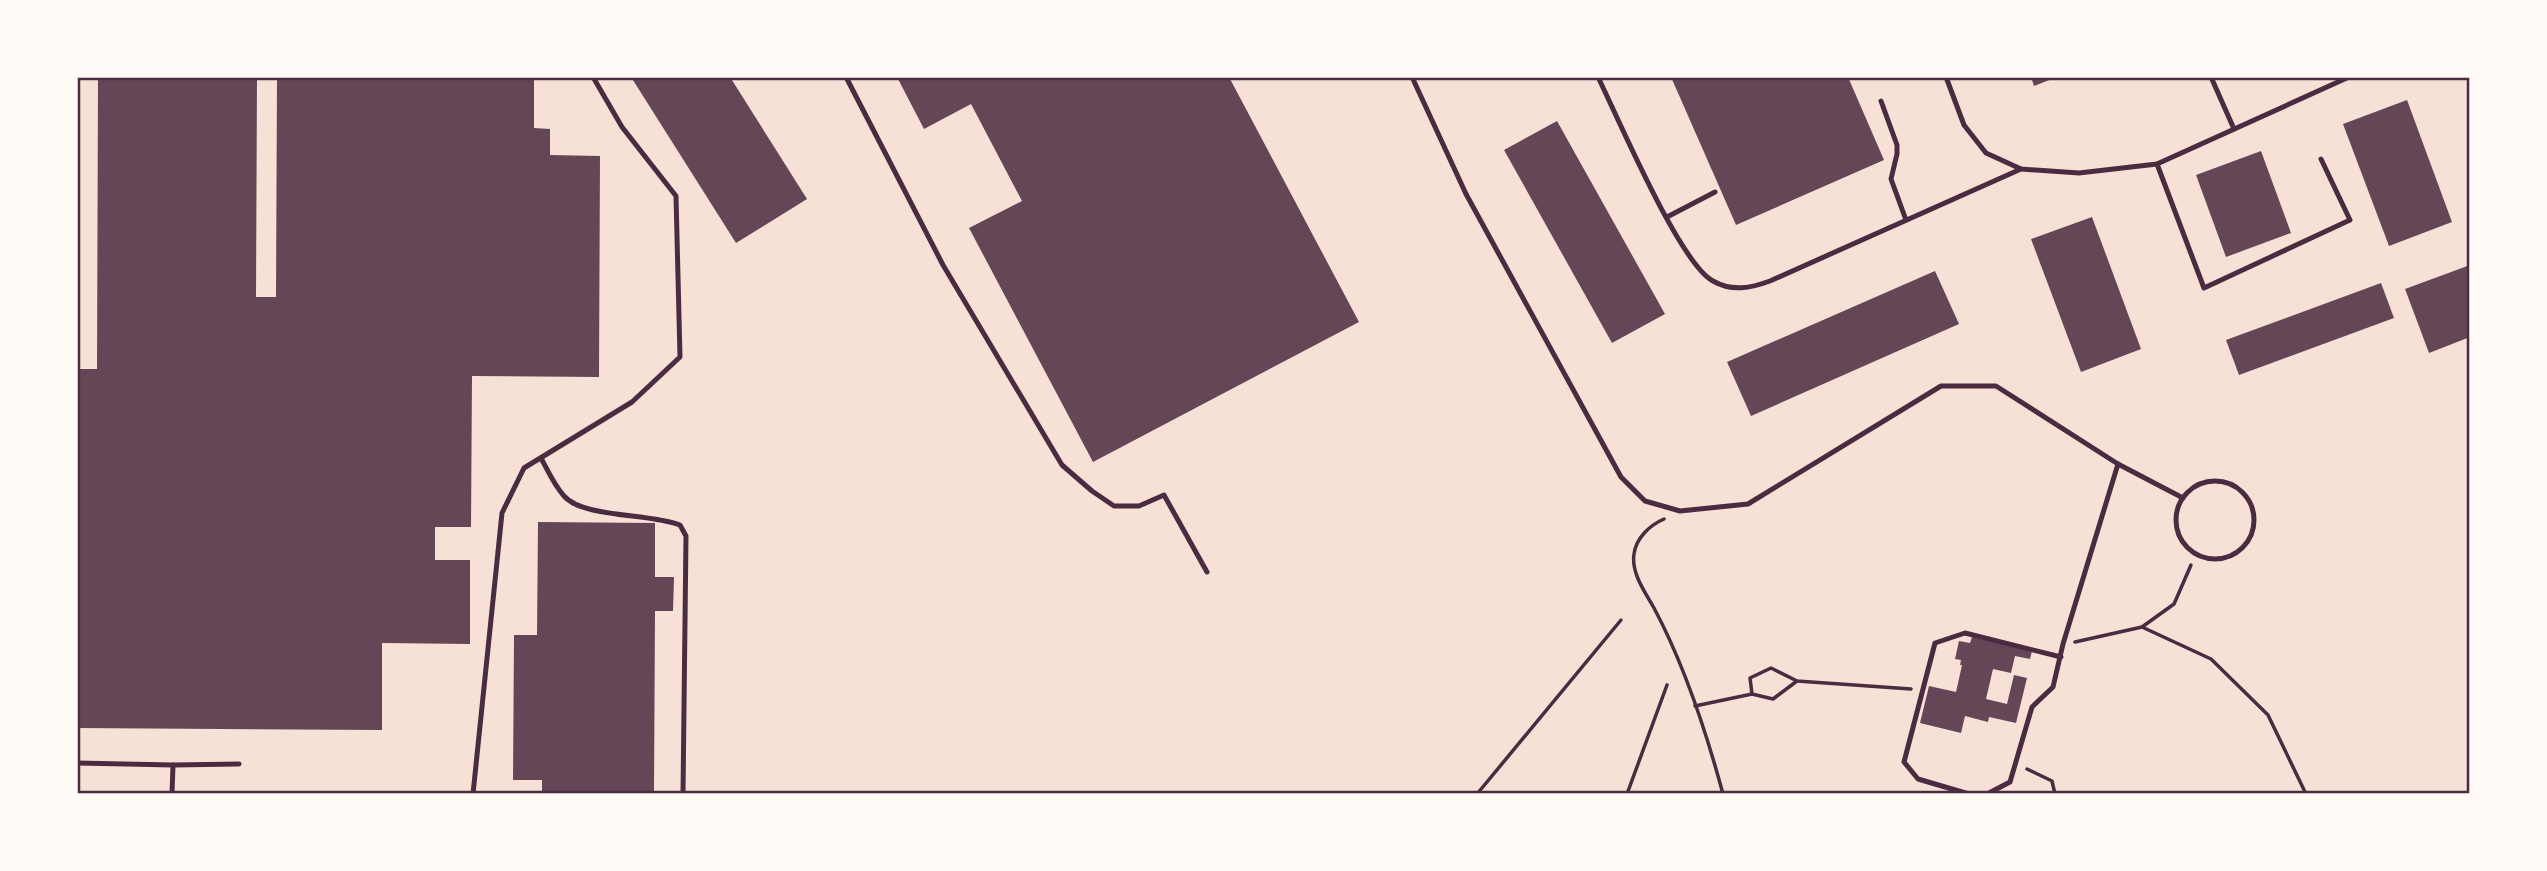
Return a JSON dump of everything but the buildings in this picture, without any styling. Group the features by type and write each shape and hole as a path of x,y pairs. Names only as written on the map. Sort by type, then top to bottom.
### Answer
{"lane":[{"path":"473,794 502,513 524,468 632,402 680,356 676,196 622,127 593,77"},
{"path":"846,77 943,265 1062,465 1092,492 1114,506 1139,506 1164,495 1207,572"},
{"path":"1412,77 1466,194 1621,477 1645,502 1680,511 1748,504 1941,386 1996,386 2118,464 2183,498"},
{"path":"1598,77 1667,217 1697,269 1712,281 1727,287 1750,289 2021,169"},
{"path":"1947,77 1949,90 1964,125 1986,153 2021,169 2079,173 2157,164 2349,77"},
{"path":"2211,77 2234,129"},
{"path":"1881,101 1897,145 1891,179 1906,220"},
{"path":"2157,164 2204,288 2350,220 2321,159"},
{"path":"1667,217 1715,192"},
{"path":"541,458 564,497 576,506 665,519 680,525 685,536 683,794"},
{"path":"1987,794 2010,782 2032,706 2053,687 2063,645 2118,464"},
{"path":"2218,481 2230,484 2241,491 2250,502 2254,527 2249,539 2241,549 2230,556 2217,559 2192,551 2183,542 2178,530 2176,517 2183,498 2193,488 2204,483 2218,481"},
{"path":"1969,794 1918,779 1904,762 1935,643 1965,633 2061,657"},
{"path":"77,763 239,764"},
{"path":"172,794 173,765"}],"path":[{"path":"1680,511 1655,523 1642,535 1634,554 1636,576 1670,637 1723,794"},
{"path":"2063,645 2142,627 2174,604 2191,565"},
{"path":"1477,794 1621,620"},
{"path":"2142,627 2211,659 2268,715 2306,794"},
{"path":"1752,694 1750,678 1771,668 1797,681 1923,690"},
{"path":"1695,706 1752,694 1773,699 1797,681"},
{"path":"1627,794 1667,685"},
{"path":"2015,763 2052,780 2055,794"}]}
